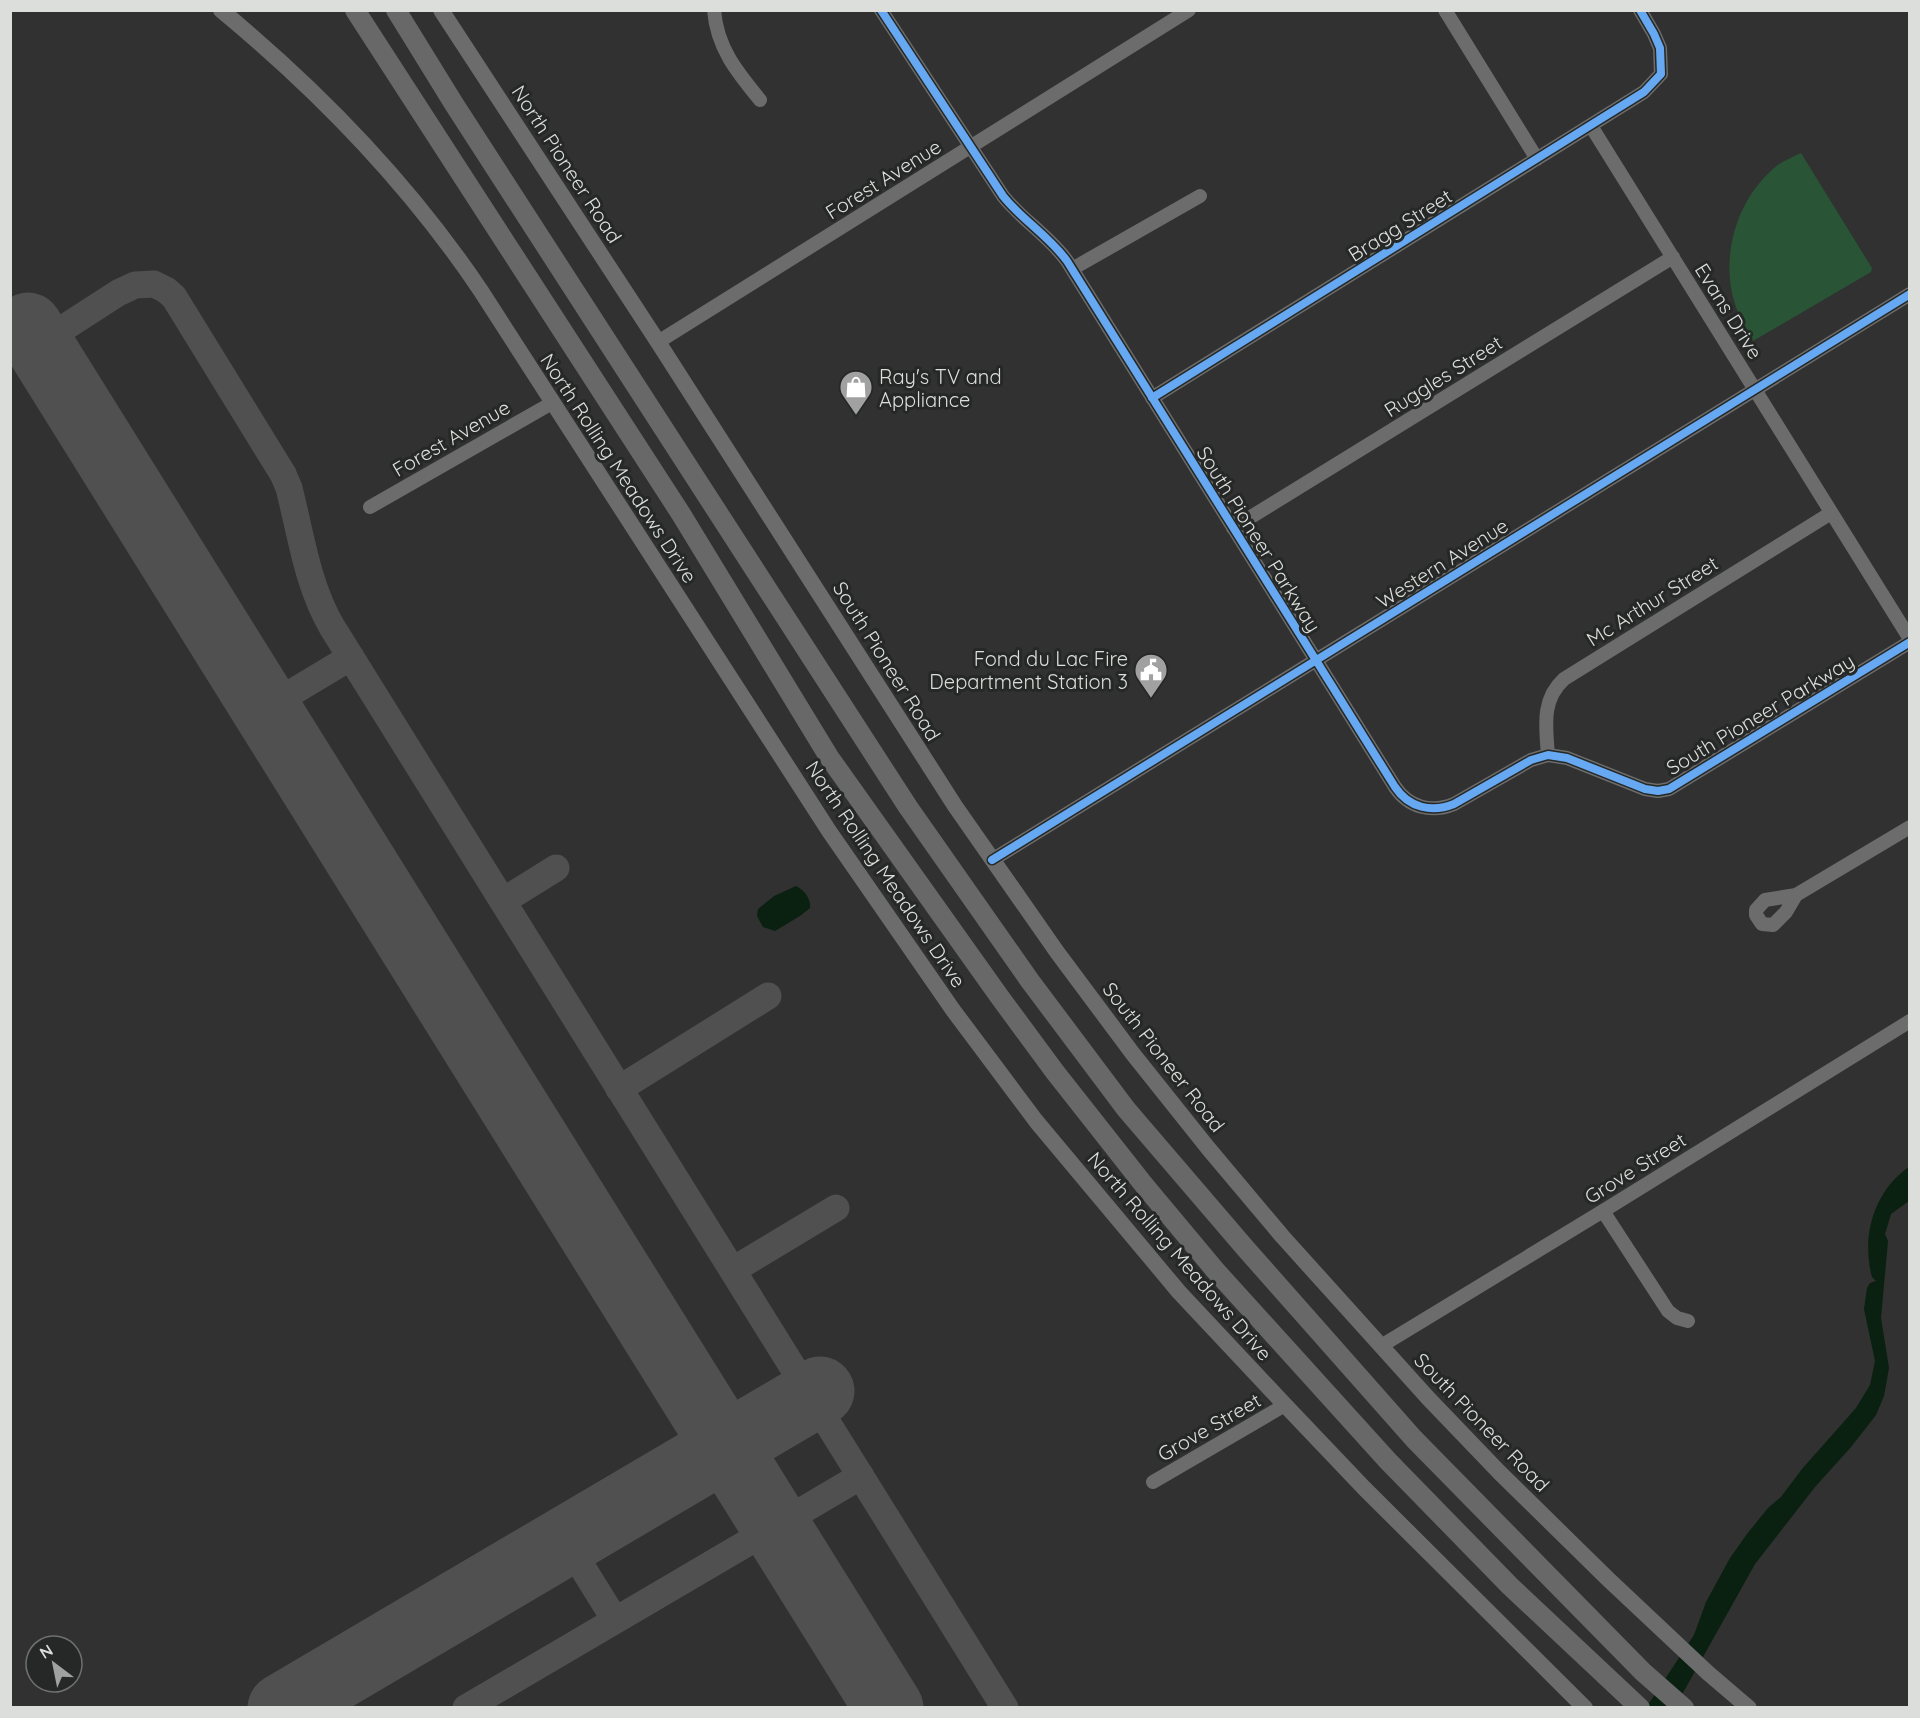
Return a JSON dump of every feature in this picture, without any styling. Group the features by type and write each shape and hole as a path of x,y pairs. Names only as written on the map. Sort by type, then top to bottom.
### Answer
{"highway":[{"path":"355,10 681,514 829,757 1055,1072 1156,1200 1215,1270 1388,1461 1510,1586 1634,1703"},
{"path":"396,10 467,124 902,797 973,902 1063,1027 1126,1109 1414,1439 1643,1672 1684,1707"}],"main road":[{"name":"North Rolling Meadows Drive","path":"221,10 319,98 372,154 405,192 478,287 835,839 953,1010 1036,1121 1179,1292 1364,1488 1585,1707"},
{"name":"North Pioneer Road","path":"441,10 658,342"},
{"name":"South Pioneer Road","path":"658,342 944,790 1085,991 1183,1116 1292,1247 1381,1346 1535,1508 1645,1615 1749,1707"}],"street":[{"path":"714,10 718,34 726,55 760,100"},
{"name":"South Pioneer Parkway","path":"881,10 1006,200 1054,244 1072,269 1395,787 1414,805 1436,809 1452,805 1531,760 1548,755 1567,758 1645,789 1658,791 1669,789 1910,640"},
{"name":"Forest Avenue","path":"658,342 1189,10"},
{"path":"1445,10 1537,159"},
{"name":"Bragg Street","path":"1152,398 1644,92 1661,74 1660,48 1640,10"},
{"name":"Evans Drive","path":"1591,126 1910,640"},
{"path":"1072,269 1200,196"},
{"name":"Ruggles Street","path":"1233,528 1673,257"},
{"name":"Western Avenue","path":"992,860 1910,294"},
{"name":"Forest Avenue","path":"370,507 552,403"},
{"name":"Mc Arthur Street","path":"1548,755 1546,710 1551,693 1564,679 1832,513"},
{"path":"1796,896 1910,827"},
{"name":"Grove Street","path":"1381,1346 1910,1021"},
{"path":"1603,1211 1668,1311 1677,1318 1688,1321"},
{"name":"Grove Street","path":"1153,1482 1285,1405"}],"green space":[{"path":"1801,153 1872,268 1871,272 1753,341 1735,304 1731,286 1729,268 1735,231 1749,197 1760,182 1779,164"}],"shaded area":[{"path":"796,886 806,895 810,908 775,931 763,927 757,916 758,909 774,896"},
{"path":"1909,1167 1909,1201 1891,1214 1885,1234 1888,1241 1881,1318 1889,1368 1884,1396 1876,1415 1815,1487 1755,1564 1675,1707 1646,1708 1694,1635 1706,1602 1730,1558 1768,1508 1781,1497 1802,1469 1856,1408 1870,1385 1875,1361 1864,1309 1867,1288 1870,1283 1876,1281 1872,1277 1869,1261 1870,1231 1879,1202 1897,1177"}],"taxiway":[{"path":"39,344 118,293 135,285 154,284 174,297 283,474 289,488 316,594 332,627 1005,1708"},
{"path":"266,708 351,657"},
{"path":"503,901 556,868"},
{"path":"619,1089 768,996"},
{"path":"733,1270 836,1208"},
{"path":"466,1708 861,1476"},
{"path":"566,1541 615,1620"}],"runway":[{"path":"28,327 889,1708"},
{"path":"282,1708 820,1391"}],"cycle path":[{"path":"881,10 1003,196 1067,261 1395,787 1407,800 1422,807 1446,807 1531,760 1548,755 1567,758 1645,789 1658,791 1669,789 1910,642"},
{"path":"1152,398 1644,92 1661,74 1660,48 1640,10"},
{"path":"992,860 1910,294"}],"place":[{"name":"Ray's TV and Appliance","path":"856,416"},
{"name":"Fond du Lac Fire Department Station 3","path":"1151,699"}]}
